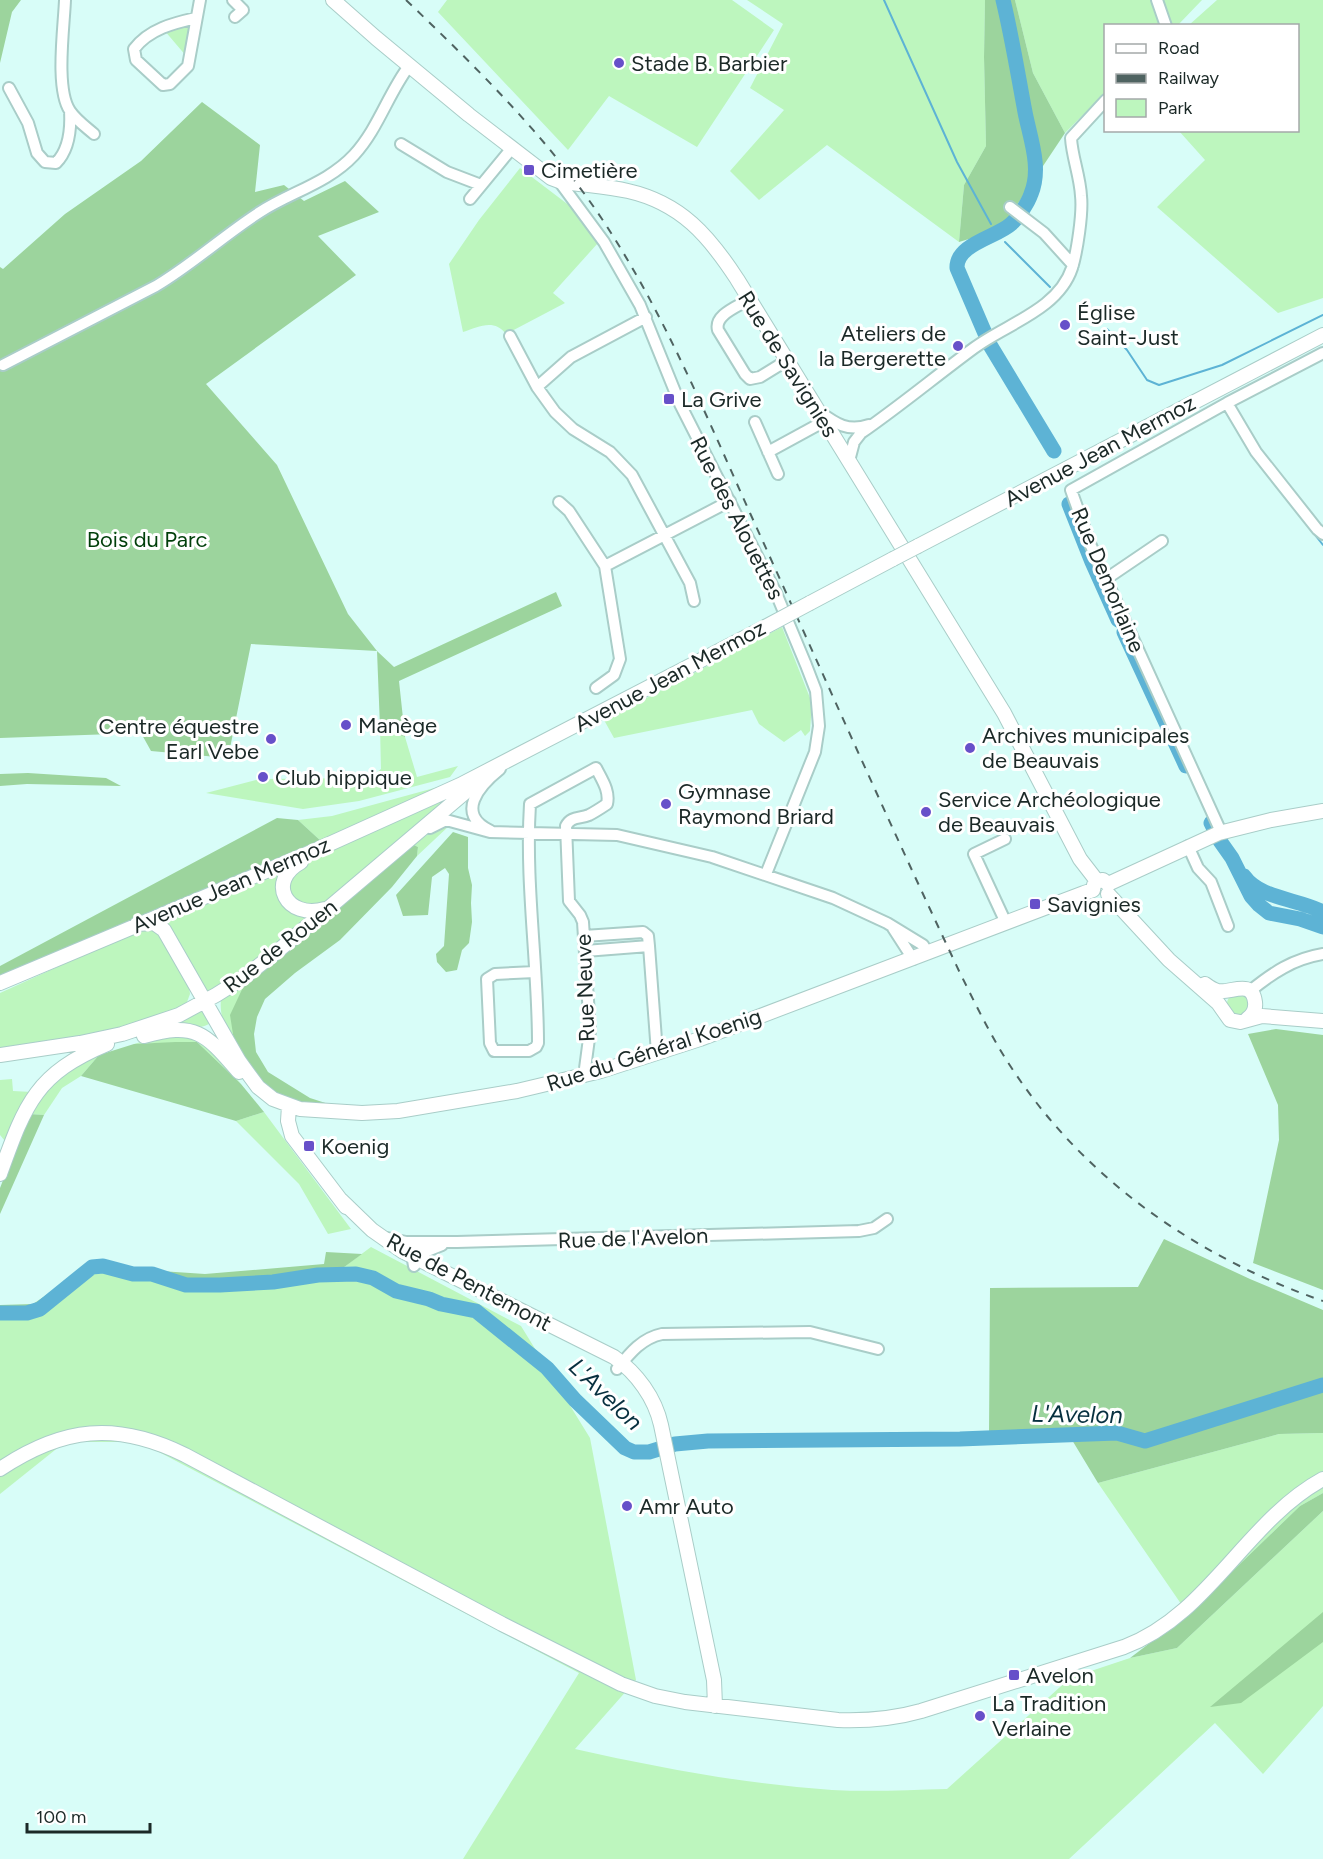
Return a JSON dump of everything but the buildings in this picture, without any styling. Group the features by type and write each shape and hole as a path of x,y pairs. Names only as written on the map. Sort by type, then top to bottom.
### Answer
{"street":[{"path":"9,88 28,123 36,153 45,162 56,163 64,151 69,134 70,111 62,78 65,0"},
{"path":"196,18 159,28 134,49 136,60 163,85 170,84 188,66 200,0"},
{"path":"233,0 243,10 235,17"},
{"name":"Rue de Savignies","path":"333,0 409,66 544,173 559,181 633,192 674,209 710,240 1008,720 1080,859 1101,887 1182,972"},
{"path":"1157,0 1165,24"},
{"path":"3,365 135,298 173,276 262,211 317,183 343,166 366,140 409,66"},
{"path":"849,461 857,437 982,342 1024,318 1052,297 1065,282 1073,266 1082,203 1071,138 1104,102"},
{"path":"70,111 94,134"},
{"path":"401,144 447,172 481,185"},
{"path":"470,199 512,148"},
{"name":"Rue des Alouettes","path":"559,181 609,250 646,316 680,404 767,575 813,682 819,710 819,733 812,760 766,874"},
{"path":"1016,212 1044,233 1073,266"},
{"path":"748,300 719,318 718,330 750,379 756,379 786,362"},
{"path":"537,387 571,357 646,316"},
{"name":"Avenue Jean Mermoz","path":"0,983 331,844 520,755 1323,335"},
{"path":"510,336 549,406 561,419 610,452 628,469 666,535 690,583 694,601"},
{"path":"1323,353 1227,403 1263,461 1317,530 1323,534"},
{"name":"Rue Demorlaine","path":"1217,833 1198,782 1088,538 1071,490 1227,403"},
{"path":"815,409 836,423 849,428 866,426 880,420"},
{"path":"755,422 778,474"},
{"path":"768,452 824,422"},
{"path":"605,566 730,501"},
{"path":"559,502 569,511 605,566 620,659 614,675 596,688"},
{"path":"1106,579 1162,541"},
{"name":"Rue de Rouen","path":"0,1056 91,1041 132,1031 179,1015 206,1001 254,970 462,794 520,755"},
{"path":"456,822 472,804 478,789 505,764"},
{"path":"535,972 495,974 488,979 490,1043 494,1051 529,1051 538,1045 535,972 529,833 531,802 596,768 606,788 607,804 585,817 568,822 567,833"},
{"path":"472,804 478,820 485,828 497,832"},
{"name":"Rue du Général Koenig","path":"295,1107 345,1113 398,1111 535,1088 584,1076 657,1053 1101,887 1217,833 1323,811"},
{"path":"402,845 442,821 448,820 476,829 497,832 626,836 712,857 826,895 891,926 920,943 928,953"},
{"name":"Rue Neuve","path":"567,833 569,901 582,918 584,936 590,1032 584,1076"},
{"path":"1005,839 974,854 1006,923"},
{"path":"329,908 313,912 298,910 288,900 284,886 286,874 292,867 331,844"},
{"path":"1188,846 1198,868 1211,882 1228,926"},
{"path":"137,924 150,922 162,928 246,1072 268,1096"},
{"path":"891,926 913,959"},
{"path":"584,936 643,932 648,936 657,1053"},
{"path":"585,951 650,946"},
{"path":"1252,995 1283,966 1323,954"},
{"path":"0,989 53,962"},
{"path":"1182,972 1217,991 1240,988 1252,995 1264,1007 1321,1020"},
{"path":"1182,972 1215,1001 1227,1017 1234,1021 1264,1016 1321,1020"},
{"path":"1223,1011 1222,1000 1231,990"},
{"path":"1247,1019 1254,1011 1252,995"},
{"path":"0,1174 18,1125 31,1100 52,1077 84,1054 179,1015"},
{"path":"194,1032 208,1028 213,1024 215,1018"},
{"path":"0,1056 44,1053 84,1054 177,1029 194,1032 211,1041 251,1084 268,1096 295,1107"},
{"name":"Rue de Pentemont","path":"295,1107 296,1132 300,1145 359,1225 373,1240 392,1254 415,1261"},
{"name":"Rue de Pentemont","path":"341,1200 377,1234 415,1261 620,1366 650,1408 663,1439 715,1685 716,1706"},
{"name":"Rue de l'Avelon","path":"377,1234 398,1240 457,1242 859,1231 873,1228 887,1219"},
{"path":"415,1261 416,1247 425,1242"},
{"path":"415,1261 432,1248 457,1242"},
{"path":"620,1366 645,1340 657,1335 669,1334 810,1332 878,1349"},
{"path":"0,1469 42,1445 76,1435 120,1434 158,1443 185,1455 590,1670 621,1684 647,1694 716,1706 838,1720 890,1718 921,1711 1130,1644 1154,1632 1172,1619 1283,1507 1323,1479"}],"green space":[{"path":"0,0 21,0 12,12 0,63"},
{"name":"Stade B. Barbier","path":"447,0 732,0 774,30 697,147 609,96 568,150 438,12"},
{"path":"747,0 985,0 986,146 964,185 959,242 827,145 759,200 730,171 784,110 750,88 783,24"},
{"path":"985,0 1015,0 1033,73 1065,133 1007,220 992,232 959,242 964,185 986,146"},
{"path":"1015,0 1202,0 1179,24 1104,24 1104,94 1065,133 1033,73"},
{"path":"1217,0 1323,0 1323,298 1278,313 1157,207 1205,160 1180,132 1299,132 1299,24 1190,24"},
{"path":"192,24 187,57 164,30"},
{"name":"Bois du Parc","path":"202,102 260,145 255,192 284,185 304,201 345,181 379,212 318,236 356,275 206,384 277,465 348,614 377,651 251,644 228,758 151,751 141,733 0,738 0,267 3,269 65,214 141,161"},
{"path":"520,168 570,206 598,243 553,293 565,303 506,334 491,325 463,332 449,264 479,220"},
{"path":"556,592 562,606 399,681 405,737 380,727 377,651 394,667"},
{"path":"782,627 812,703 810,731 805,736 801,730 784,742 759,724 752,710 614,738 604,720"},
{"path":"380,727 405,737 417,777 458,766 450,777 359,801 303,809 206,793 260,779 369,778 381,769"},
{"path":"28,773 106,778 121,786 27,784 0,786 0,774"},
{"path":"438,787 434,793 322,842 298,820 332,816"},
{"path":"445,800 325,904 318,907 295,902 288,888 293,872 306,862"},
{"path":"277,818 298,820 322,842 0,977 0,966"},
{"path":"441,824 450,825 417,856 418,847 414,845"},
{"path":"453,832 468,837 472,922 469,943 462,950 457,970 446,972 437,962 436,954 444,946 449,874 445,868 432,877 428,915 403,916 396,895"},
{"path":"414,845 418,847 417,856 392,887 340,940 295,973 265,999 257,1017 254,1034 256,1052 268,1072 310,1098 344,1109 299,1104 279,1096 267,1088 235,1047 230,1015 246,981"},
{"path":"285,869 280,892 312,916 244,971 207,995 162,921"},
{"path":"141,929 155,930 163,938 189,986 190,994 187,1002 179,1010 119,1032 0,1052 0,993"},
{"path":"246,981 235,1047 222,1018 221,999"},
{"path":"1234,993 1242,993 1249,1000 1249,1008 1242,1015 1234,1015 1227,1008 1227,1000"},
{"path":"206,1007 209,1024 197,1027 175,1024 175,1021"},
{"path":"1276,1029 1323,1035 1323,1290 1253,1263 1279,1140 1278,1105 1248,1034"},
{"path":"166,1034 196,1037 220,1057 241,1084 197,1042 134,1044"},
{"path":"197,1042 241,1084 264,1112 236,1121 81,1076 99,1055 134,1044"},
{"path":"99,1055 81,1076 62,1088 44,1115 29,1114 66,1071"},
{"path":"12,1079 13,1091 32,1092 5,1141 0,1135 0,1080"},
{"path":"264,1112 351,1229 328,1234 299,1184 236,1121"},
{"path":"29,1114 44,1115 0,1214 0,1188"},
{"path":"1164,1239 1323,1310 1323,1433 1279,1434 1098,1483 1069,1435 989,1435 990,1288 1138,1287"},
{"path":"371,1247 521,1326 590,1438 636,1680 575,1749 639,1763 767,1784 861,1791 947,1789 1070,1678 1130,1658 1177,1648 1323,1511 1323,1706 1263,1774 1215,1723 1069,1859 463,1859 579,1673 140,1442 65,1442 0,1494 0,1319 42,1316 97,1270 202,1288 332,1276"},
{"path":"326,1252 362,1254 332,1276 202,1288 97,1270 42,1316 0,1319 0,1305 33,1304 97,1261 131,1269 205,1274 324,1264"},
{"path":"1323,1433 1323,1493 1300,1506 1188,1614 1098,1483 1279,1434"},
{"path":"1323,1493 1323,1511 1177,1648 1130,1658 1188,1614 1300,1506"},
{"path":"1323,1612 1323,1642 1241,1703 1210,1707"}],"waterway":[{"path":"884,0 957,162 991,224"},
{"path":"1003,0 1034,153 1034,184 1028,202 1014,221 1005,229 970,247 958,260 957,268 990,345 1054,451"},
{"path":"1005,242 1050,287"},
{"path":"1107,329 1127,350 1147,380 1159,385 1222,365 1323,315"},
{"path":"1226,412 1248,448"},
{"path":"1069,504 1118,620"},
{"path":"1304,521 1323,545"},
{"path":"1124,632 1186,766"},
{"path":"1211,823 1251,896 1259,905 1269,913 1300,919 1323,927"},
{"path":"1244,876 1260,890 1323,912"},
{"name":"L'Avelon","path":"0,1313 27,1313 40,1309 92,1267 103,1266 133,1274 152,1274 186,1285 273,1282 318,1275 356,1274 373,1278 396,1291 476,1311 547,1368 575,1400 625,1448 634,1452 649,1452 675,1444 708,1441 960,1439 1117,1433 1145,1441 1323,1385"}],"railway":[{"path":"406,0 459,51 535,132 602,219 645,290 699,400 960,973 992,1036 1015,1073 1076,1149 1150,1212 1190,1239 1233,1263 1323,1301"}],"place":[{"name":"Stade B. Barbier","path":"619,63"},
{"name":"Cimetière","path":"529,170"},
{"name":"Église Saint-Just","path":"1065,325"},
{"name":"Ateliers de la Bergerette","path":"958,346"},
{"name":"La Grive","path":"669,399"},
{"name":"Manège","path":"346,725"},
{"name":"Centre équestre Earl Vebe","path":"271,739"},
{"name":"Archives municipales de Beauvais","path":"970,748"},
{"name":"Club hippique","path":"263,777"},
{"name":"Gymnase Raymond Briard","path":"666,804"},
{"name":"Service Archéologique de Beauvais","path":"926,812"},
{"name":"Savignies","path":"1035,904"},
{"name":"Koenig","path":"309,1146"},
{"name":"Amr Auto","path":"627,1506"},
{"name":"Avelon","path":"1014,1675"},
{"name":"La Tradition Verlaine","path":"980,1716"}]}
